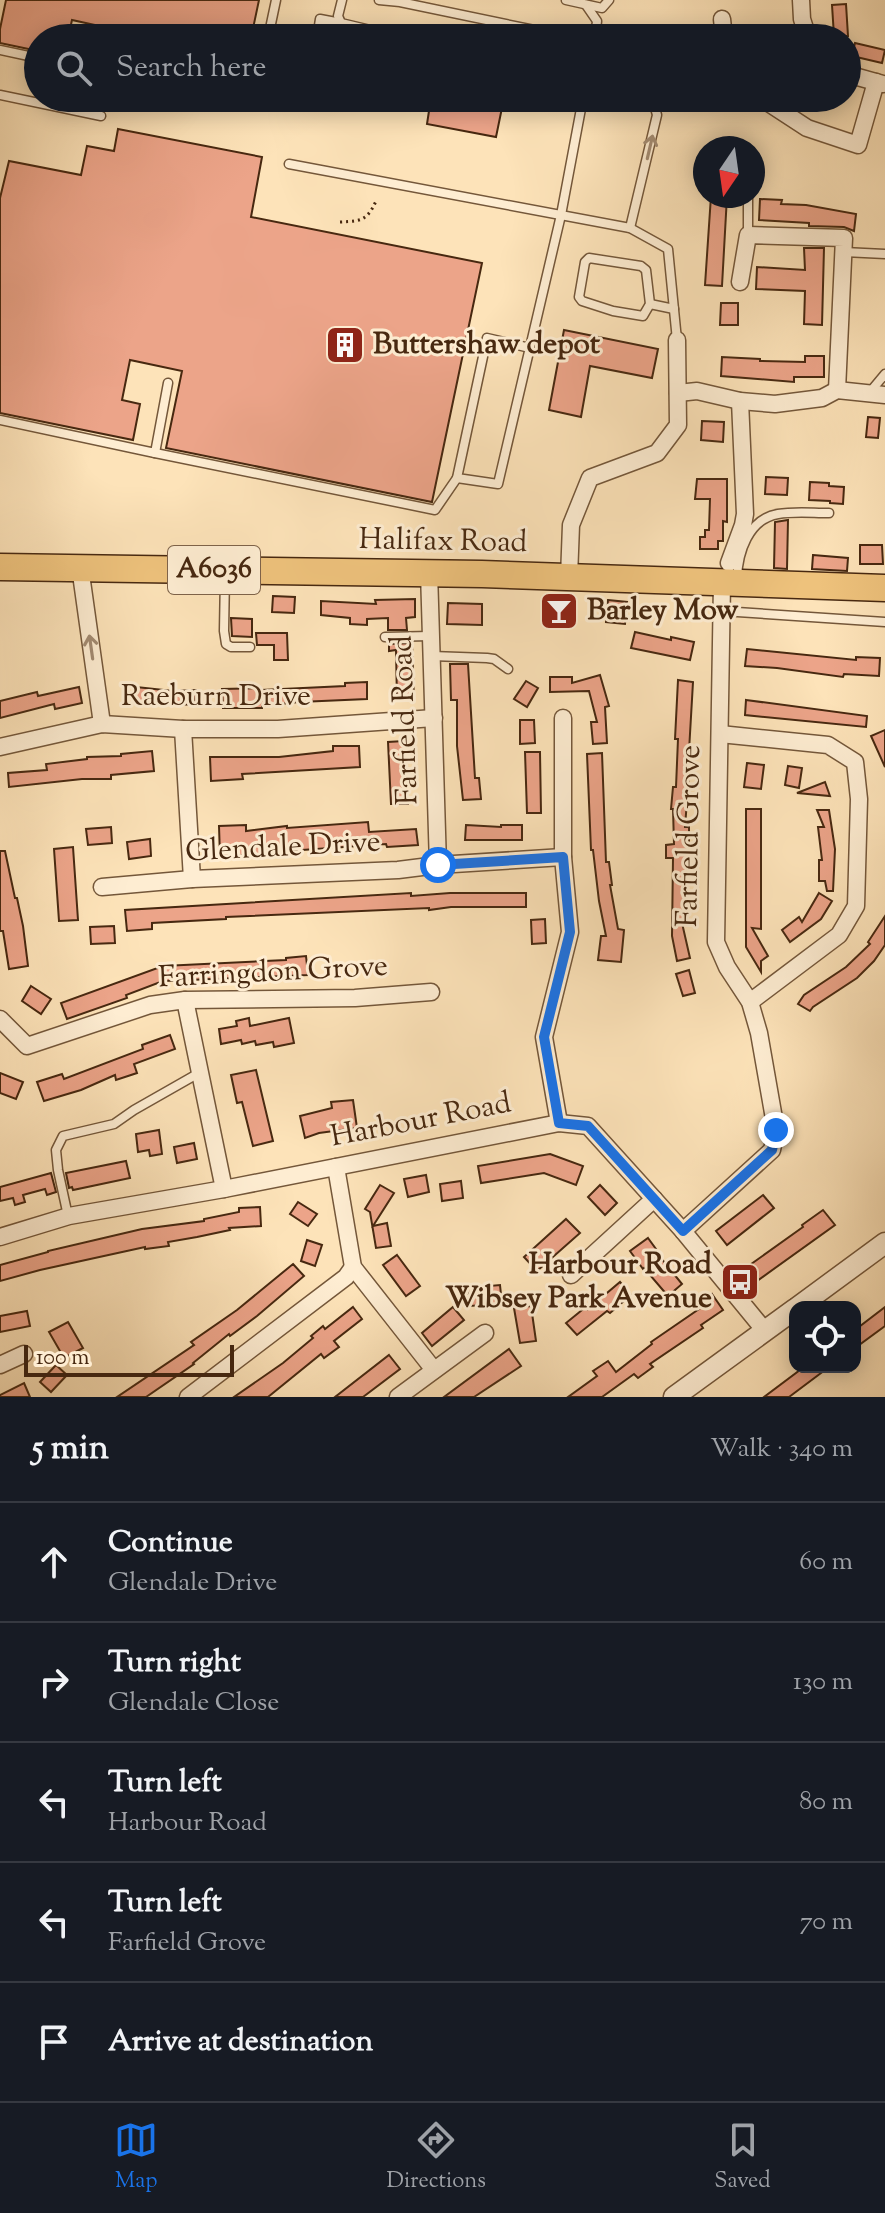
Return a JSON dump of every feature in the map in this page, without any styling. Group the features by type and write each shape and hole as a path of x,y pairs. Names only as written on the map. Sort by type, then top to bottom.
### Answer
{"highway":[{"name":"Halifax Road","path":"0,567 429,572 569,577 729,576 885,588"}],"street":[{"path":"801,0 804,24"},
{"path":"722,19 723,24"},
{"path":"782,112 807,128 858,145 881,83 861,78"},
{"path":"740,282 748,235 844,238 837,390"},
{"path":"569,577 571,525 590,478 657,453 678,425 677,340"},
{"path":"678,393 697,391 740,401 775,404 822,398 837,390 877,394"},
{"name":"Farfield Grove","path":"683,1231 772,1150 776,1130 759,1033 750,1002 727,967 716,942 721,611 745,514 740,401"},
{"path":"80,567 102,724"},
{"name":"Farfield Road","path":"429,572 438,865"},
{"name":"Raeburn Drive","path":"0,747 102,724 183,729 278,729 434,718"},
{"path":"559,1123 544,1037 570,932 563,857 563,718"},
{"path":"183,729 192,879"},
{"path":"720,734 828,745 855,762 859,799 856,906 839,935 750,1002"},
{"name":"Glendale Drive","path":"102,887 563,857"},
{"name":"Farringdon Grove","path":"0,1019 27,1046 150,1005 185,1000 355,998 431,992"},
{"path":"185,1000 224,1189"},
{"name":"Harbour Road","path":"0,1237 69,1216 559,1123 588,1126 683,1231 765,1331"},
{"path":"336,1167 353,1267 434,1370"},
{"path":"571,1275 654,1199"},
{"path":"806,1301 885,1243"},
{"path":"188,1397 346,1277 353,1267"},
{"path":"674,1397 789,1314"},
{"path":"398,1397 485,1333"},
{"path":"0,1365 24,1354"}],"lane":[{"path":"271,24 276,0"},
{"path":"341,23 338,16 342,0"},
{"path":"379,0 398,1 506,24"},
{"path":"571,1 602,8 609,0"},
{"path":"585,4 593,12 597,24"},
{"path":"319,24 320,19 345,24"},
{"path":"0,50 24,55"},
{"path":"0,95 24,100"},
{"path":"82,112 101,116"},
{"path":"457,478 498,484 561,215 580,112"},
{"path":"630,228 656,112"},
{"path":"289,164 630,228 668,249 677,340"},
{"path":"748,208 748,235"},
{"path":"844,252 885,254"},
{"path":"594,258 641,266 646,270 650,304 643,316 582,301 579,297 585,262 594,258"},
{"path":"650,304 674,309"},
{"path":"0,420 435,510 457,478 487,338 530,348"},
{"path":"877,394 885,374"},
{"path":"155,453 168,383"},
{"path":"729,576 750,533 762,521 780,514 829,513"},
{"path":"225,571 226,644 250,647"},
{"path":"721,611 885,622"},
{"path":"385,637 431,636"},
{"path":"432,656 494,659 508,669"},
{"path":"69,1216 56,1150 63,1136 114,1124 200,1072"}],"path":[{"path":"340,222 363,220 371,213 376,201"}],"building":[{"path":"6,0 259,0 254,24 90,24 72,20 71,24 24,24 24,48 0,43"},
{"path":"846,4 847,24 833,24 832,5"},
{"path":"861,44 885,50 882,63 861,58"},
{"path":"429,112 501,112 496,137 427,124"},
{"path":"118,129 262,157 251,217 482,263 432,502 166,448 182,371 130,360 122,400 140,404 133,440 0,413 0,198 9,161 81,175 87,146 114,151"},
{"path":"765,199 856,214 854,231 844,227 759,220 760,208 765,208"},
{"path":"710,208 726,208 722,286 705,285"},
{"path":"804,248 824,248 822,325 804,324 805,291 756,289 757,267 805,270"},
{"path":"721,303 738,303 738,325 720,325"},
{"path":"564,330 658,349 652,378 590,366 581,417 549,410"},
{"path":"805,356 824,356 824,377 794,377 794,382 721,376 722,357 805,362"},
{"path":"868,417 880,418 878,438 866,437"},
{"path":"702,421 724,422 723,442 701,440"},
{"path":"766,477 788,478 787,495 765,494"},
{"path":"697,479 727,479 727,522 723,521 723,541 718,541 718,549 700,549 700,537 705,537 705,530 709,530 710,499 695,499"},
{"path":"810,482 844,487 843,504 809,500"},
{"path":"788,520 787,569 774,568 775,522"},
{"path":"860,545 882,545 883,564 860,564"},
{"path":"813,555 848,558 847,571 812,569"},
{"path":"273,596 295,597 294,613 272,612"},
{"path":"415,599 415,617 406,618 407,630 388,630 388,618 367,619 367,625 350,624 350,618 321,615 321,601 376,604 375,600"},
{"path":"608,600 627,602 625,624 606,622"},
{"path":"448,603 482,604 482,625 447,624"},
{"path":"231,618 252,619 252,637 232,636"},
{"path":"635,632 694,642 690,660 631,648"},
{"path":"256,633 287,633 288,660 274,660 274,645 257,645"},
{"path":"412,643 414,701 397,701 396,650 389,651 389,644"},
{"path":"747,649 856,660 856,657 880,658 879,676 844,674 843,677 745,666"},
{"path":"450,664 468,664 475,778 479,778 481,799 463,800 457,746 457,700 451,700"},
{"path":"600,675 609,706 605,707 607,743 593,744 591,722 597,722 589,691 550,692 550,677 572,677 572,683"},
{"path":"678,680 693,682 689,751 692,752 691,774 685,827 689,827 687,923 682,923 690,958 677,961 672,936 673,858 666,858 666,845 674,844 671,809 673,787 676,787"},
{"path":"526,681 538,688 527,707 514,699"},
{"path":"367,682 367,699 299,702 262,708 223,708 222,689 345,686 345,683"},
{"path":"79,687 82,703 55,709 54,704 0,718 0,701 37,692 38,696"},
{"path":"136,687 196,690 195,705 134,702"},
{"path":"746,700 867,716 866,727 745,715"},
{"path":"520,720 534,720 535,743 520,744"},
{"path":"885,730 885,767 871,736"},
{"path":"404,741 408,804 391,804 388,742"},
{"path":"333,746 359,746 360,767 242,774 243,779 211,781 210,757 279,757 333,751"},
{"path":"152,751 154,771 111,775 111,779 9,787 8,773 47,770 46,764 87,757"},
{"path":"525,752 540,752 541,813 527,813"},
{"path":"602,753 606,862 609,862 618,929 624,930 621,962 598,960 601,936 606,936 591,850 587,754"},
{"path":"747,763 764,765 761,789 744,787"},
{"path":"788,766 802,768 799,788 785,785"},
{"path":"825,782 830,796 797,793"},
{"path":"746,809 761,809 761,929 752,928 768,956 761,961 761,972 746,947"},
{"path":"817,810 829,810 835,849 833,891 827,891 825,881 819,881 819,860 822,860 818,827 824,827"},
{"path":"368,822 369,832 416,829 418,845 387,847 386,844 220,856 219,826 246,825 246,831"},
{"path":"466,825 522,825 522,840 465,840"},
{"path":"111,827 112,843 88,845 86,829"},
{"path":"150,839 151,856 129,859 127,842"},
{"path":"73,847 78,920 59,921 54,849"},
{"path":"0,851 5,851 17,898 28,966 9,969 3,931 0,931"},
{"path":"411,893 411,896 526,893 526,907 451,907 226,917 152,923 152,929 127,931 125,910"},
{"path":"819,893 832,901 821,919 790,942 782,930 799,917 802,922"},
{"path":"885,916 885,945 874,961 857,978 810,1011 798,1004 804,995 846,967 870,944 868,942"},
{"path":"545,919 546,943 532,944 531,920"},
{"path":"114,926 115,943 91,944 90,927"},
{"path":"306,956 308,975 163,981 126,995 127,998 67,1019 61,1003 163,966 286,960"},
{"path":"689,970 695,993 683,996 676,974"},
{"path":"31,986 51,999 41,1014 22,1001"},
{"path":"249,1018 250,1026 289,1018 294,1043 274,1047 273,1042 256,1045 255,1041 242,1044 241,1040 221,1044 219,1029 237,1026 236,1021"},
{"path":"170,1035 175,1049 134,1064 137,1073 116,1080 115,1075 44,1101 37,1082 62,1074 64,1079 143,1049 142,1045"},
{"path":"256,1070 273,1141 253,1146 242,1102 237,1103 231,1075"},
{"path":"0,1073 23,1082 16,1099 0,1093"},
{"path":"353,1100 357,1128 305,1138 300,1116 332,1108 331,1102"},
{"path":"159,1130 162,1154 150,1156 149,1150 138,1152 136,1134"},
{"path":"194,1143 197,1159 177,1163 174,1147"},
{"path":"550,1154 583,1166 576,1185 544,1173 481,1183 478,1166"},
{"path":"126,1161 130,1178 73,1190 69,1188 66,1173"},
{"path":"51,1173 56,1192 47,1195 45,1189 23,1195 25,1202 15,1205 13,1198 0,1201 0,1187"},
{"path":"426,1175 429,1192 408,1197 404,1179"},
{"path":"461,1181 463,1198 442,1201 440,1184"},
{"path":"380,1185 394,1193 373,1226 387,1223 391,1246 376,1248 370,1212 365,1209"},
{"path":"600,1185 617,1203 605,1215 588,1197"},
{"path":"763,1195 774,1208 727,1245 716,1231"},
{"path":"298,1202 317,1214 308,1226 290,1214"},
{"path":"260,1207 261,1226 229,1228 168,1242 169,1246 145,1247 0,1281 0,1265 48,1251 142,1229 204,1221 239,1212 239,1208"},
{"path":"823,1210 835,1225 757,1281 747,1267"},
{"path":"566,1219 580,1233 537,1271 524,1257"},
{"path":"648,1238 682,1284 668,1296 630,1251"},
{"path":"307,1240 322,1245 315,1266 301,1261"},
{"path":"397,1255 420,1286 406,1296 383,1265"},
{"path":"293,1264 304,1276 194,1364 146,1397 117,1397 194,1345 191,1342 237,1310"},
{"path":"620,1282 631,1295 577,1335 566,1323"},
{"path":"500,1285 502,1304 469,1306 468,1288"},
{"path":"712,1294 723,1310 701,1325 703,1328 650,1364 653,1367 638,1378 634,1374 602,1397 568,1397 597,1376 593,1371 608,1361 616,1372 651,1342 699,1309 696,1305"},
{"path":"531,1306 536,1341 520,1343 514,1308"},
{"path":"353,1307 362,1319 334,1341 339,1347 324,1358 321,1354 268,1397 234,1397 283,1363 323,1326 325,1329"},
{"path":"453,1307 464,1320 432,1346 422,1333"},
{"path":"885,1307 885,1326 861,1344 861,1325"},
{"path":"27,1311 30,1326 0,1332 0,1316"},
{"path":"68,1322 83,1348 64,1358 49,1332"},
{"path":"509,1349 521,1366 474,1397 444,1397"},
{"path":"389,1355 400,1369 363,1397 335,1397"},
{"path":"56,1365 67,1375 51,1392 40,1382"},
{"path":"796,1373 821,1373 789,1397 764,1397"},
{"path":"24,1383 30,1397 0,1397 0,1395"}],"place":[{"name":"Buttershaw depot","path":"345,345"},
{"name":"Barley Mow","path":"559,611"},
{"name":"Harbour Road Wibsey Park Avenue","path":"740,1282"}],"route":[{"path":"438,865 563,857 570,932 544,1037 559,1123 588,1126 683,1231 772,1150 776,1130"}]}
